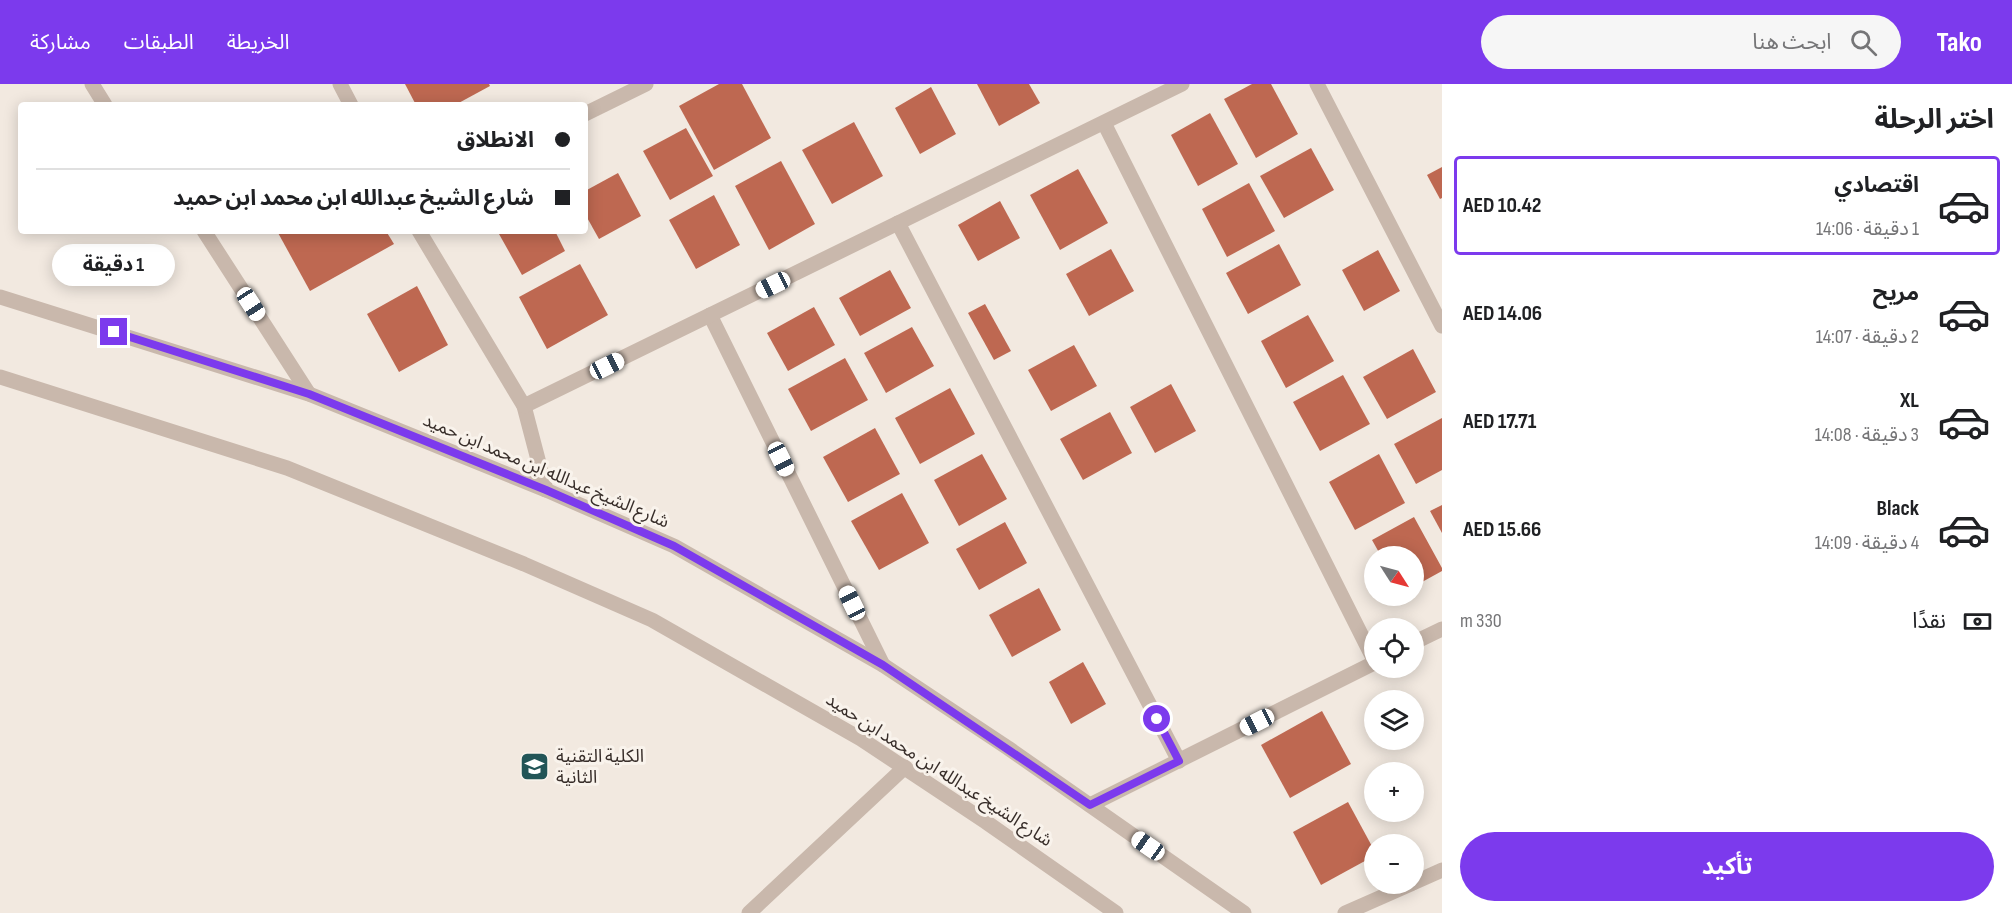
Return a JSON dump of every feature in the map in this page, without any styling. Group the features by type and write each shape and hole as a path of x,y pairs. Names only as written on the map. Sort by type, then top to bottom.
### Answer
{"street":[{"path":"92,84 103,102"},
{"path":"340,84 349,102"},
{"path":"588,113 646,84"},
{"path":"524,406 1182,84"},
{"path":"1317,84 1442,326"},
{"path":"1104,123 1364,642"},
{"path":"898,224 1179,761"},
{"path":"206,234 309,394"},
{"path":"422,234 524,406 546,490"},
{"name":"شارع الشيخ عبدالله ابن محمد ابن حميد","path":"0,297 309,394 546,490 674,546 883,665 1090,805 1244,913"},
{"path":"710,315 883,665"},
{"name":"شارع الشيخ عبدالله ابن محمد ابن حميد","path":"0,377 287,468 535,568 652,620 861,739 986,822 1116,913"},
{"path":"1424,638 1442,629"},
{"path":"1090,805 1364,667"},
{"path":"749,913 905,768"},
{"path":"1424,878 1442,870"},
{"path":"1346,913 1388,894"}],"building":[{"path":"405,84 489,84 490,86 461,102 414,102"},
{"path":"719,84 742,84 771,138 714,170 679,106"},
{"path":"977,84 1029,84 1040,103 999,126"},
{"path":"1252,84 1271,84 1298,134 1256,158 1224,99"},
{"path":"931,87 956,134 920,154 895,108"},
{"path":"1210,113 1238,164 1198,186 1171,135"},
{"path":"854,122 883,176 832,204 802,150"},
{"path":"686,128 713,176 670,200 643,151"},
{"path":"1311,148 1334,190 1284,218 1260,176"},
{"path":"781,161 815,224 769,250 735,186"},
{"path":"1442,167 1442,198 1440,199 1427,175"},
{"path":"1078,169 1108,223 1060,250 1030,195"},
{"path":"618,173 641,216 599,239 588,219 588,189"},
{"path":"1249,183 1275,231 1227,257 1202,209"},
{"path":"714,195 740,245 696,269 669,220"},
{"path":"1000,201 1020,238 978,261 958,225"},
{"path":"279,234 388,234 394,244 310,291"},
{"path":"499,234 556,234 565,251 522,275"},
{"path":"1279,244 1301,285 1248,314 1226,273"},
{"path":"1111,249 1134,291 1089,316 1066,274"},
{"path":"1378,250 1400,291 1364,311 1342,270"},
{"path":"580,264 608,315 547,349 519,297"},
{"path":"890,270 911,308 860,336 839,298"},
{"path":"417,286 448,345 399,372 367,314"},
{"path":"985,304 1011,351 994,360 968,313"},
{"path":"814,307 835,345 788,371 767,333"},
{"path":"1308,315 1334,361 1286,388 1261,341"},
{"path":"912,327 934,366 886,393 864,353"},
{"path":"1074,345 1097,386 1051,411 1028,370"},
{"path":"1413,349 1436,392 1387,419 1363,377"},
{"path":"845,358 868,400 811,431 788,389"},
{"path":"1343,375 1370,424 1320,451 1293,402"},
{"path":"1171,384 1196,431 1155,453 1130,407"},
{"path":"950,388 975,434 920,464 895,418"},
{"path":"1110,412 1132,453 1083,480 1060,439"},
{"path":"1442,418 1442,470 1416,484 1394,444"},
{"path":"875,428 900,474 848,502 823,457"},
{"path":"982,454 1007,499 959,526 934,480"},
{"path":"1379,454 1405,503 1355,530 1329,482"},
{"path":"902,493 929,543 879,570 851,521"},
{"path":"1442,505 1442,533 1430,511"},
{"path":"1414,517 1442,571 1424,581 1424,546 1375,546 1372,540"},
{"path":"1005,522 1027,563 979,590 956,549"},
{"path":"1039,588 1061,630 1012,657 989,615"},
{"path":"1083,662 1106,704 1071,724 1049,682"},
{"path":"1322,711 1351,764 1290,798 1261,745"},
{"path":"1348,802 1365,834 1364,861 1321,885 1293,832"}],"place":[{"name":"الكلية التقنية الثانية","path":"535,766"}],"route":[{"path":"114,332 309,394 546,490 674,546 883,665 1090,805 1179,761 1157,719"}]}
